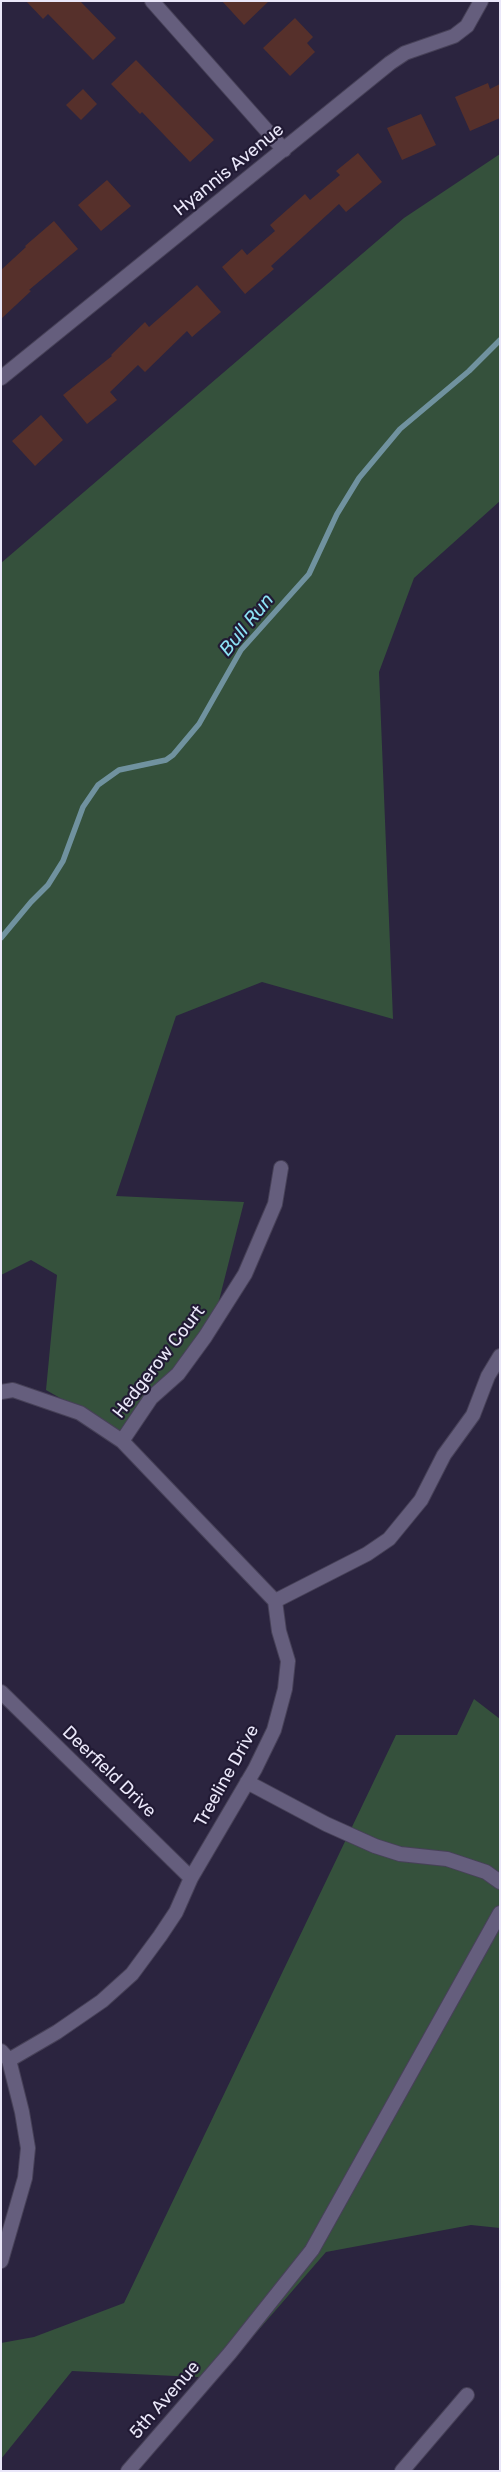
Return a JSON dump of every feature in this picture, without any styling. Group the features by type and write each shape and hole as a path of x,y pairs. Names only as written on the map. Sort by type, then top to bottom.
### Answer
{"street":[{"path":"152,1 284,150"},
{"name":"Hyannis Avenue","path":"1,378 390,63 405,54 454,36 467,26 481,1"},
{"name":"Hedgerow Court","path":"122,1441 151,1398 178,1374 205,1338 245,1274 275,1204 281,1168"},
{"path":"1,1392 13,1390 80,1413 122,1441 276,1601 367,1554 389,1539 421,1500 444,1455 473,1415 488,1376 500,1356"},
{"name":"Treeline Drive","path":"2,2258 25,2178 28,2148 22,2112 5,2055 57,2032 102,2002 132,1974 176,1912 191,1878 247,1782 274,1730 285,1689 288,1661 279,1631 276,1601"},
{"name":"Deerfield Drive","path":"1,1692 191,1878"},
{"path":"247,1782 326,1824 375,1846 400,1854 446,1859 486,1872 500,1882"},
{"name":"5th Avenue","path":"128,2471 230,2353 312,2250 500,1913"},
{"path":"402,2471 468,2395"}],"green space":[{"path":"500,154 500,501 414,578 379,672 393,1019 262,982 176,1016 116,1196 244,1202 209,1340 123,1434 46,1390 57,1275 31,1260 1,1275 1,563 404,218"},
{"path":"474,1699 500,1719 500,2228 471,2225 326,2252 217,2378 72,2371 1,2459 1,2343 34,2337 124,2303 396,1735 457,1735"}],"building":[{"path":"26,1 80,1 116,38 93,60 48,14 43,19"},
{"path":"222,1 269,1 244,25"},
{"path":"295,18 313,37 307,43 315,52 290,76 263,48"},
{"path":"136,60 214,140 190,162 142,112 140,114 111,84"},
{"path":"488,83 490,89 500,84 500,118 470,131 455,97"},
{"path":"83,89 97,104 81,120 66,105"},
{"path":"421,114 436,145 402,160 387,128"},
{"path":"358,153 382,182 346,212 339,204 271,266 274,269 245,294 222,267 242,249 247,255 275,231 270,225 305,194 310,200 340,175 336,171"},
{"path":"107,180 131,206 101,231 78,205"},
{"path":"54,221 78,249 29,290 31,291 1,319 1,270"},
{"path":"197,285 221,312 192,337 187,331 145,372 138,365 110,392 117,400 87,424 63,395 112,356 145,322 149,327"},
{"path":"41,415 63,440 35,466 12,441"}],"waterway":[{"name":"Bull Run","path":"1,938 48,885 63,861 83,807 98,785 119,770 166,760 173,755 199,724 241,650 309,574 337,514 359,478 400,429 469,371 500,340"}]}
